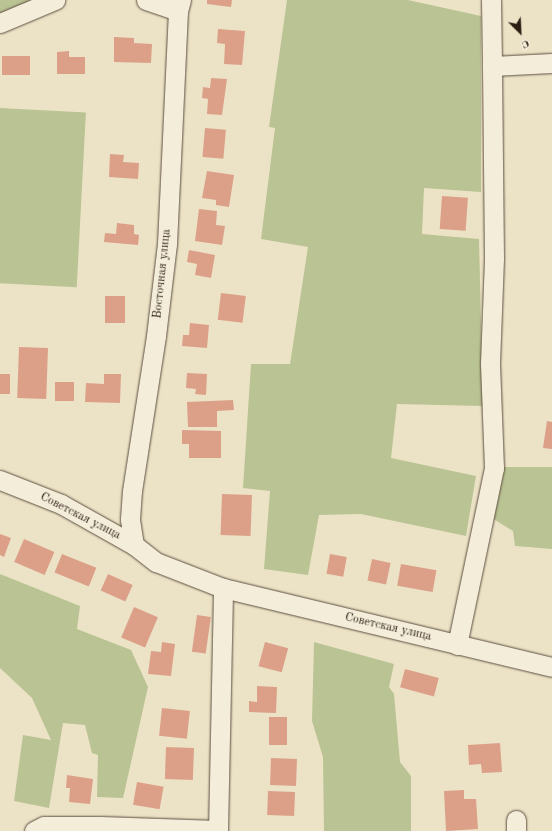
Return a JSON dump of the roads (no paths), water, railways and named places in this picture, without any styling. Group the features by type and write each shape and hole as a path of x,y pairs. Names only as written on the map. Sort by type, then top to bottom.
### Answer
{"street":[{"path":"0,23 55,0"},
{"path":"146,0 180,6"},
{"path":"457,645 494,468 490,363 494,258 491,0"},
{"name":"Восточная улица","path":"134,545 130,519 132,491 151,374 167,244 180,6"},
{"path":"492,66 552,63"},
{"name":"Советская улица","path":"0,480 61,504 134,545 156,562 223,588 552,668"},
{"path":"34,831 44,826 100,826 218,830 223,588"}]}
